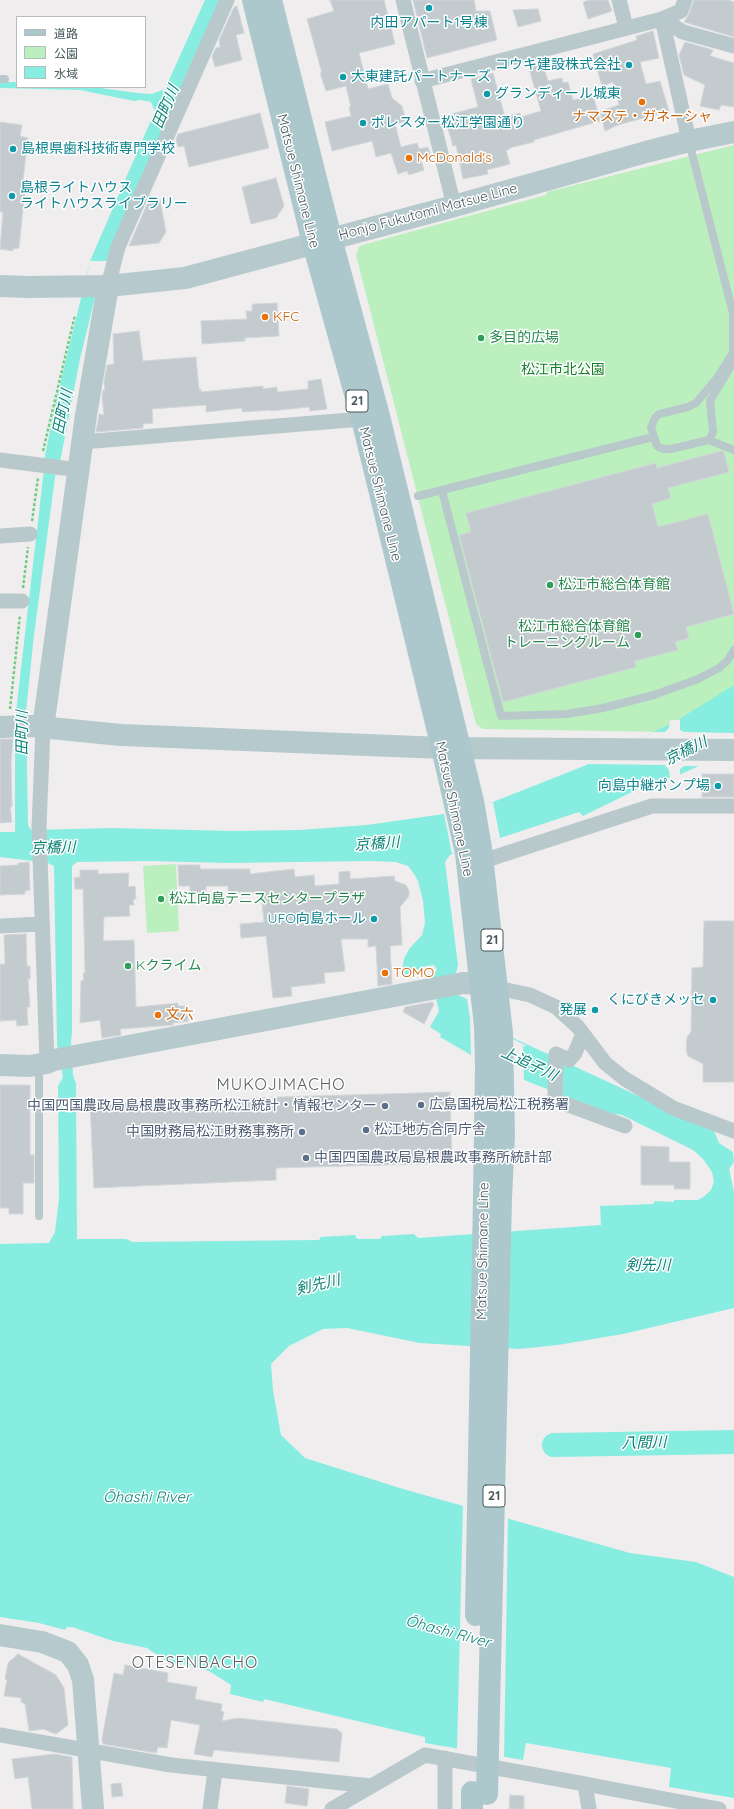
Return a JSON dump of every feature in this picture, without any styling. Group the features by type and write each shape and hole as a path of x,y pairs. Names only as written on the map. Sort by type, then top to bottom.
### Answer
{"main road":[{"name":"Matsue Shimane Line","path":"253,0 322,240 378,412 464,802 477,854 481,985 493,1029 495,1070 480,1801"},
{"name":"Matsue Shimane Line","path":"271,0 362,419 452,748"}],"street":[{"path":"54,1061 42,924 39,827 19,726 70,469 82,442 105,286 118,246 227,0"},
{"path":"403,0 454,206"},
{"path":"619,0 626,27"},
{"path":"422,81 626,27 662,19 681,11 685,0"},
{"path":"662,19 683,32 734,46"},
{"path":"662,19 689,141"},
{"name":"Honjo Fukutomi Matsue Line","path":"0,286 105,286 185,278 689,141 734,132"},
{"path":"82,442 362,419"},
{"path":"0,460 41,464 70,469"},
{"path":"0,536 30,534"},
{"path":"0,601 22,601"},
{"path":"19,726 121,735 452,748 734,750"},
{"path":"477,854 652,806 734,806"},
{"path":"0,926 42,924"},
{"path":"0,1065 54,1061 402,995 481,985 530,995 556,1007 578,1027 605,1063 625,1079 673,1108 734,1131"},
{"path":"583,1034 575,1053 569,1060 556,1054 555,1100 625,1126"},
{"path":"0,1635 42,1642 68,1652 78,1665 83,1680 93,1809"},
{"path":"0,1736 215,1771 371,1786"},
{"path":"332,1809 425,1755 719,1809"},
{"path":"444,1809 445,1758"},
{"path":"210,1809 215,1771"},
{"path":"585,1784 589,1809"}],"lane":[{"path":"689,141 733,313 734,342 731,356 731,366 710,401 713,432 709,440"},
{"path":"731,356 717,378 696,403 688,407 659,414 655,418 651,427 657,446 663,448 671,449 709,440 734,450"},
{"path":"418,496 653,437"},
{"path":"442,491 501,716 566,714 604,708 654,696 698,680 719,668 728,660 734,650"},
{"path":"39,1216 54,1061"}],"path":[{"path":"19,726 11,697 30,534 41,464 75,315"}],"green space":[{"name":"松江市北公園","path":"734,145 734,733 680,720 670,720 669,728 665,732 483,729 476,724 356,255 359,247 546,195 547,192"},
{"name":"松江向島テニスセンタープラザ","path":"176,864 179,931 147,933 143,866"}],"water":[{"name":"Ōhashi River","path":"205,0 222,0 112,247 99,281 80,359 60,462 56,470 34,635 26,711 28,825 31,830 113,828 233,831 299,830 367,825 444,814 493,802 584,766 678,720 734,685 734,750 681,774 638,789 583,816 579,812 500,838 450,855 445,862 458,965 456,973 456,994 467,999 470,1018 714,1131 719,1143 733,1152 734,1162 729,1169 734,1192 734,1308 623,1334 558,1345 519,1349 420,1343 347,1328 323,1329 289,1346 271,1364 273,1390 281,1435 305,1458 403,1489 630,1553 696,1562 734,1577 734,1798 669,1787 671,1768 526,1743 523,1760 425,1743 425,1737 264,1699 263,1702 230,1694 231,1685 209,1671 183,1664 176,1665 169,1663 147,1648 113,1641 72,1627 67,1627 65,1630 39,1623 0,1617 0,1244 49,1243 55,1232 59,1199 58,1086 63,1077 57,1044 54,866 48,863 0,857 0,832 15,832 16,712 44,461 55,405 90,261 155,111 151,102 141,100 134,101 80,90 0,88 0,82 16,82 16,88 101,88 152,94 165,89","holes":["149,861 227,863 396,862 408,866 418,881 423,901 425,923 422,935 409,949 404,959 401,976 410,973 410,969 413,969 413,973 422,971 421,967 434,965 437,970 431,977 439,1011 430,1027 441,1034 440,1037 471,1055 529,1082 609,1113 622,1115 693,1150 703,1159 712,1172 714,1182 711,1190 702,1198 697,1200 674,1200 674,1202 655,1201 653,1204 600,1206 601,1225 418,1238 414,1234 382,1236 380,1239 357,1239 355,1235 321,1237 319,1240 133,1242 126,1239 78,1239 77,1241 76,1084 73,1075 71,1041 72,866 77,862"]}],"pier":[{"path":"90,261 107,261 99,281 86,280"},
{"path":"673,720 680,720 680,730 684,732 734,733 734,750 700,766 684,766 680,769 680,777 670,779 669,770 665,765 588,764 654,732 665,732 669,728 670,722"},
{"path":"493,802 500,838 452,854 444,814"},
{"path":"470,1018 527,1046 523,1046 524,1080 471,1055"},
{"path":"463,1504 508,1517 504,1759 457,1751"}],"building":[{"path":"330,0 384,0 395,44 359,53 368,89 388,84 392,98 402,106 406,121 395,124 401,147 417,143 419,149 428,147 431,156 421,160 424,170 409,175 407,171 398,174 391,153 376,157 372,141 332,151 325,122 351,116 349,107 351,107 346,86 326,91 320,73 322,73 307,19 334,11"},
{"path":"413,0 474,0 476,11 490,11 497,40 427,58"},
{"path":"590,0 608,0 612,11 588,19 583,2"},
{"path":"694,0 728,0 734,2 734,37 684,22 689,14"},
{"path":"237,6 244,33 236,35 242,60 215,67 212,56 216,48 220,47 219,40 234,7"},
{"path":"538,9 541,21 518,27 513,10"},
{"path":"653,31 659,58 640,62 646,84 660,81 669,111 618,125 605,131 600,111 619,105 613,82 602,86 593,54 637,40 636,36"},
{"path":"685,42 713,50 710,56 734,63 734,107 721,105 719,110 700,106 705,85 684,75 679,55"},
{"path":"542,61 548,81 562,78 563,83 568,82 573,100 593,95 600,121 534,140 534,142 509,148 510,149 506,150 510,164 487,170 488,174 463,179 456,145 453,146 444,116 478,107 471,79 493,73 505,117 520,113 521,117 541,111 528,65"},
{"path":"260,113 269,148 189,167 184,146 178,147 176,139 178,134"},
{"path":"0,122 22,125 20,136 28,138 23,180 26,180 19,248 13,249 13,251 0,249 3,212 0,212"},
{"path":"276,178 284,206 276,218 251,224 242,187"},
{"path":"160,200 166,232 159,243 129,246 148,202"},
{"path":"277,303 279,336 245,338 245,341 202,344 201,321 247,319 246,311 252,311 252,305"},
{"path":"139,331 143,361 196,357 199,389 201,389 201,392 263,386 263,389 277,387 277,392 308,389 308,381 321,379 327,409 310,411 309,407 242,412 242,408 206,412 206,405 152,409 153,423 143,424 143,428 96,432 99,414 104,415 102,396 103,390 105,390 104,382 107,365 114,364 113,334"},
{"name":"松江市総合体育館","path":"721,451 724,452 729,472 668,488 671,498 652,504 658,527 708,514 734,614 686,627 689,638 675,642 678,650 635,661 636,667 503,702 459,535 471,532 466,513 656,463 657,468"},
{"path":"0,739 13,739 11,763 12,807 10,807 12,822 0,823"},
{"name":"向島中継ポンプ場","path":"702,774 734,774 734,797 702,797"},
{"path":"29,862 30,890 25,891 25,894 0,895 0,866 18,865 18,863"},
{"path":"178,865 200,865 200,869 250,869 250,874 294,869 295,877 314,875 315,886 339,884 339,872 350,871 350,879 394,876 395,881 406,885 409,891 409,896 400,907 402,945 390,946 392,984 378,986 376,946 368,947 368,939 341,939 345,971 324,973 325,983 291,987 292,996 273,998 266,936 241,938 240,924 264,922 261,892 228,892 228,886 206,886 206,894 190,894 190,886 179,886"},
{"path":"80,870 98,870 98,874 129,873 128,887 135,886 136,899 133,899 134,905 129,905 130,916 104,917 103,941 134,940 136,1007 178,1003 178,1006 187,1006 188,1021 173,1023 173,1025 120,1029 121,1035 102,1038 100,1020 80,1023 81,981 84,980 83,973 85,973 83,889 75,889 74,878 80,877"},
{"name":"くにびきメッセ","path":"704,921 734,921 734,1082 703,1082 703,1064 688,1056 686,1050 687,1037 691,1032 692,968 703,967"},
{"path":"26,934 27,966 30,966 30,979 28,979 30,1007 27,1007 28,1025 17,1026 16,1020 0,1021 0,964 5,964 4,935"},
{"path":"432,1002 434,1004 424,1024 403,1012 405,1007"},
{"path":"0,1085 30,1085 30,1155 34,1155 34,1183 23,1183 23,1214 9,1214 9,1208 0,1208"},
{"path":"450,1092 452,1163 276,1168 276,1180 94,1188 90,1105"},
{"path":"641,1146 669,1147 669,1162 690,1162 690,1189 674,1189 674,1185 641,1185"},
{"path":"18,1654 56,1675 64,1688 68,1725 56,1734 43,1729 29,1731 25,1704 21,1702 21,1698 4,1696 8,1663"},
{"path":"125,1665 168,1673 167,1682 197,1687 195,1699 222,1704 221,1711 224,1712 222,1721 238,1718 337,1729 342,1733 339,1762 214,1750 212,1757 194,1754 200,1725 171,1720 167,1748 158,1747 156,1753 103,1744 102,1739 114,1673 123,1675"},
{"path":"54,1754 72,1757 73,1809 32,1809 28,1777 15,1779 12,1759"},
{"path":"121,1783 123,1796 112,1797 111,1784"},
{"path":"287,1786 309,1789 307,1806 285,1803"},
{"path":"510,1795 524,1796 524,1809 509,1809"}],"waterway":[{"name":"八間川","path":"554,1445 734,1442"}],"place":[{"name":"内田アパート1号棟","path":"429,8"},
{"name":"コウキ建設株式会社","path":"629,65"},
{"name":"大東建託パートナーズ","path":"343,77"},
{"name":"グランディール城東","path":"487,94"},
{"name":"ナマステ・ガネーシャ","path":"642,102"},
{"name":"ポレスター松江学園通り","path":"363,123"},
{"name":"島根県歯科技術専門学校","path":"13,149"},
{"name":"McDonald's","path":"409,158"},
{"name":"島根ライトハウス ライトハウスライブラリー","path":"12,196"},
{"name":"KFC","path":"265,317"},
{"name":"多目的広場","path":"481,338"},
{"name":"松江市総合体育館","path":"550,585"},
{"name":"松江市総合体育館 トレーニングルーム","path":"638,635"},
{"name":"向島中継ポンプ場","path":"718,786"},
{"name":"松江向島テニスセンタープラザ","path":"161,899"},
{"name":"UFO向島ホール","path":"374,919"},
{"name":"Kクライム","path":"128,966"},
{"name":"TOMO","path":"385,973"},
{"name":"くにびきメッセ","path":"713,1000"},
{"name":"発展","path":"595,1010"},
{"name":"文六","path":"158,1015"},
{"name":"広島国税局松江税務署","path":"421,1105"},
{"name":"中国四国農政局島根農政事務所松江統計・情報センター","path":"385,1106"},
{"name":"松江地方合同庁舎","path":"366,1130"},
{"name":"中国財務局松江財務事務所","path":"302,1132"},
{"name":"中国四国農政局島根農政事務所統計部","path":"306,1158"}],"district":[{"name":"MUKOJIMACHO","path":"281,1085"},
{"name":"OTESENBACHO","path":"195,1663"}],"water label":[{"name":"田町川","path":"166,107"},
{"name":"田町川","path":"63,412"},
{"name":"田町川","path":"22,733"},
{"name":"京橋川","path":"686,751"},
{"name":"京橋川","path":"377,844"},
{"name":"京橋川","path":"53,848"},
{"name":"上追子川","path":"529,1064"},
{"name":"剣先川","path":"648,1265"},
{"name":"剣先川","path":"318,1285"}]}
